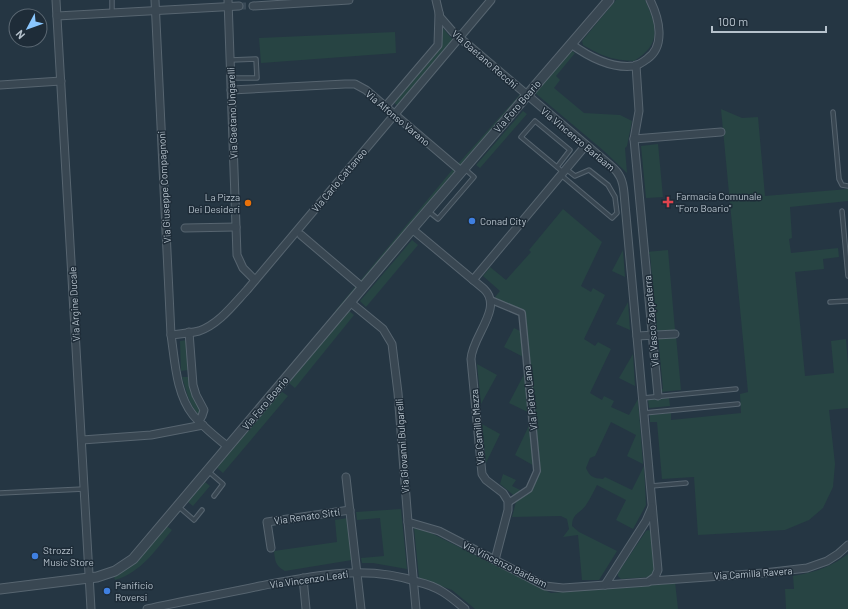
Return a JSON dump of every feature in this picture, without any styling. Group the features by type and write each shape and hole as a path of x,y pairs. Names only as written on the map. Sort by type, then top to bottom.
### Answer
{"street":[{"name":"Via Argine Ducale","path":"56,0 91,609"},
{"name":"Via Giuseppe Compagnoni","path":"155,0 171,335 177,374 190,412 228,447"},
{"path":"253,6 349,0"},
{"name":"Via Gaetano Recchi","path":"436,0 438,13 459,38 527,95"},
{"name":"Via Carlo Cattaneo","path":"171,335 204,329 217,321 227,311 298,233 394,114 491,0"},
{"name":"Via Foro Boario","path":"0,589 104,576 115,571 133,559 362,287 609,0"},
{"path":"571,44 598,60 617,65 636,65 651,57 659,40 659,24 650,0"},
{"path":"57,16 156,11 229,4 239,6"},
{"name":"Via Gaetano Ungarelli","path":"229,4 238,260 246,272 255,280"},
{"path":"386,106 438,45 438,13"},
{"path":"628,235 643,235 634,139 639,111 636,65"},
{"path":"0,85 61,81"},
{"name":"Via Alfonso Varano","path":"232,90 350,84 362,87 462,170"},
{"name":"Via Vincenzo Barlaam","path":"408,522 439,531 550,587 563,588 650,581 655,577 658,570 624,193 620,176 615,169 527,95"},
{"path":"634,139 721,132"},
{"path":"473,280 586,145"},
{"path":"185,228 236,227"},
{"name":"Via Pietro Lana","path":"412,229 488,293 491,300 522,313 538,471 529,489 508,502"},
{"path":"298,233 362,287"},
{"name":"Via Vasco Zappaterra","path":"643,235 658,396"},
{"path":"629,246 644,247"},
{"name":"Via Camillo Mazza","path":"491,300 491,308 473,346 471,355 477,434 482,474 486,480 507,497 508,502"},
{"name":"Via Giovanni Bulgarelli","path":"350,302 383,329 392,344 398,393 416,609"},
{"path":"82,440 152,435 201,423 204,410 194,389 191,373 189,332"},
{"path":"637,336 675,334"},
{"path":"177,374 191,373"},
{"name":"Via Renato Sitti","path":"346,477 361,609"},
{"path":"494,560 508,510 508,502"},
{"path":"605,584 646,521 653,505"},
{"name":"Via Renato Sitti","path":"271,548 267,522 350,510"},
{"name":"Via Camilla Ravera","path":"650,581 807,568 827,561 848,545"},
{"name":"Via Vincenzo Leati","path":"147,609 303,578 358,572 383,573 413,580 438,590 464,609"},
{"path":"303,578 306,609"}],"lane":[{"path":"112,0 112,13"},
{"path":"231,60 256,59 257,78 231,78"},
{"path":"833,112 839,181 842,185 848,186"},
{"path":"557,167 570,150 535,121 521,137 557,167 564,172 612,218 617,213 615,197 608,185 589,170 575,176 564,172"},
{"path":"428,210 438,219 474,178 462,170"},
{"path":"842,211 848,276"},
{"path":"830,302 848,302"},
{"path":"643,398 736,389"},
{"path":"644,413 738,404"},
{"path":"208,471 223,484 214,496"},
{"path":"651,486 686,483"},
{"path":"0,493 84,489"},
{"path":"178,506 194,520 202,510"}],"green space":[{"path":"616,0 645,0 652,18 654,26 653,41 643,55 634,61 619,60 607,57 583,45 582,41"},
{"path":"441,26 453,40 399,107 392,101 440,46"},
{"path":"395,32 396,53 261,63 259,38"},
{"path":"571,50 575,53 556,76 560,80 554,88 584,113 620,115 632,121 627,146 625,148 627,173 604,151 534,92"},
{"path":"521,93 523,95 461,167 457,165"},
{"path":"721,109 742,118 758,117 765,196 848,189 848,201 790,207 792,238 789,239 791,253 838,248 839,257 823,259 824,269 795,272 805,376 834,373 831,341 846,339 848,365 848,408 829,410 835,464 833,487 823,508 809,520 785,530 698,535 694,477 662,479 657,422 650,422 650,415 671,413 671,420 741,413 740,394 748,392"},
{"path":"523,111 527,114 480,168 476,165"},
{"path":"658,144 663,197 646,198 641,146"},
{"path":"453,169 456,172 338,313 335,311"},
{"path":"563,209 602,242 581,286 591,292 593,288 605,295 584,339 595,346 598,342 611,349 590,393 602,400 604,396 614,401 611,407 629,415 638,399 643,464 627,456 636,435 611,422 595,456 590,458 586,468 592,476 603,479 605,477 632,490 644,466 646,505 633,529 616,520 626,500 597,485 584,508 573,518 572,522 572,526 579,532 617,551 599,580 582,580 578,535 563,537 569,529 567,519 561,516 512,517 517,498 500,484 503,474 516,480 512,486 520,490 525,490 538,468 515,455 534,415 509,403 531,361 504,347 514,328 522,332 522,311 500,301 495,297 500,291 483,276 490,267 506,280 531,252 529,250"},
{"path":"412,240 418,245 366,307 360,301"},
{"path":"623,250 625,277 612,271"},
{"path":"668,250 675,330 657,331 650,254 646,254 646,252"},
{"path":"628,302 630,330 616,324"},
{"path":"349,311 354,315 295,388 289,383"},
{"path":"676,336 681,390 660,392 659,390 663,389 658,337"},
{"path":"187,340 188,370 181,371 180,341"},
{"path":"633,354 635,386 619,378"},
{"path":"477,364 497,375 481,404"},
{"path":"182,377 189,377 192,391 201,409 199,415 190,402"},
{"path":"281,391 288,396 223,473 217,468"},
{"path":"669,398 670,406 649,408 648,399"},
{"path":"482,424 500,434 486,463"},
{"path":"205,482 210,486 193,506 188,502"},
{"path":"401,509 407,569 373,563 362,563 361,558 384,556 380,518 357,520 356,512"},
{"path":"347,518 352,560 285,571 277,565 274,551 337,542 335,520"},
{"path":"165,525 172,530 154,553 132,572 115,580 113,574"},
{"path":"414,528 431,533 551,593 675,582 678,609 475,609 452,590 419,578"},
{"path":"648,530 651,531 652,535 655,574 650,577 621,579 618,576 618,573"},
{"path":"848,554 848,609 786,609 785,589 794,589 793,576 822,569"}],"tunnel":[{"path":"239,6 253,6"}],"place":[{"name":"Farmacia Comunale \"Foro Boario\"","path":"668,202"},
{"name":"La Pizza Dei Desideri","path":"248,203"},
{"name":"Conad City","path":"472,221"},
{"name":"Strozzi Music Store","path":"35,556"},
{"name":"Panificio Roversi","path":"107,591"}]}
